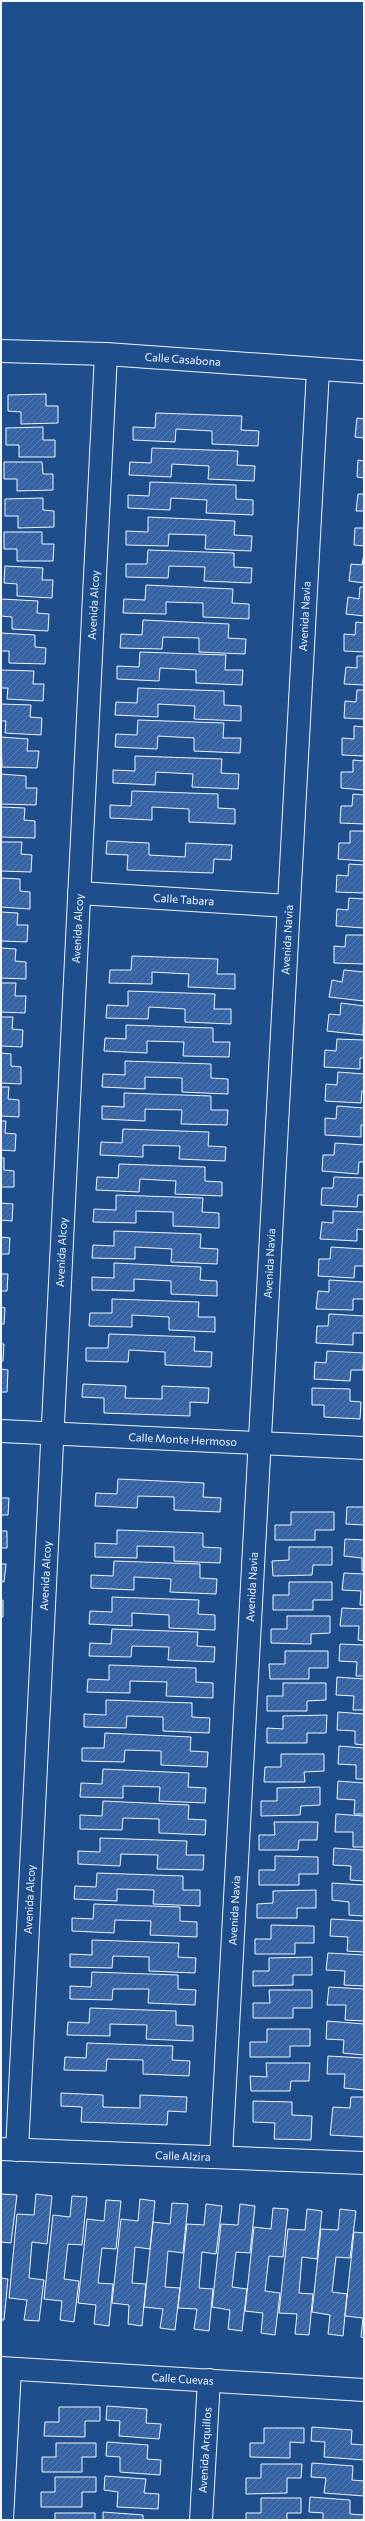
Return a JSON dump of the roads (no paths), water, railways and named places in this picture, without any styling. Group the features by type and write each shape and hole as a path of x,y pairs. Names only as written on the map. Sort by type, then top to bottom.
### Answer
{"street":[{"name":"Calle Casabona","path":"1,351 106,354 318,370 364,372"},
{"name":"Avenida Alcoy","path":"9,2149 53,1434 106,354"},
{"name":"Avenida Navia","path":"221,2156 318,370"},
{"name":"Calle Tabara","path":"79,893 288,906"},
{"name":"Calle Monte Hermoso","path":"1,1431 364,1448"},
{"name":"Calle Alzira","path":"9,2149 221,2156 364,2163"},
{"name":"Calle Cuevas","path":"6,2368 364,2390"},
{"path":"2,2520 6,2368"},
{"name":"Avenida Arquillos","path":"201,2520 208,2380"}]}
